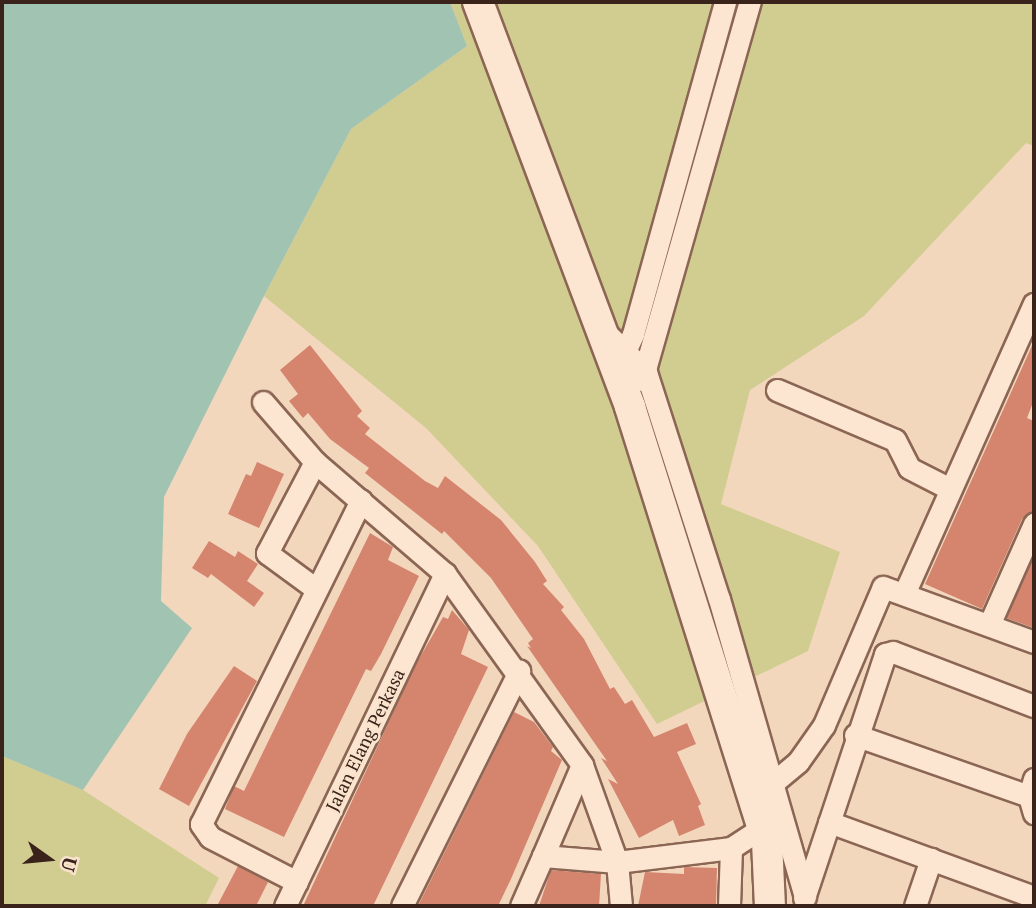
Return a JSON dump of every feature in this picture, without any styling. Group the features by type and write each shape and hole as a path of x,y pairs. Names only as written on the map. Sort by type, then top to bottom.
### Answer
{"street":[{"path":"478,2 603,330 622,359 630,407 772,822 803,902"},
{"path":"622,359 724,2"},
{"path":"630,407 646,372 750,2"},
{"path":"705,71 727,77"},
{"path":"904,594 1034,304"},
{"path":"622,359 646,372 691,508 762,792"},
{"path":"777,390 895,440 909,468 950,489"},
{"path":"263,402 315,462 445,574 519,671 582,765 617,862 621,906"},
{"path":"315,462 267,554 316,589"},
{"path":"297,882 210,837 201,824 361,500"},
{"path":"989,625 1034,524"},
{"name":"Jalan Elang Perkasa","path":"285,906 445,574"},
{"path":"762,792 824,725 883,587 1034,642"},
{"path":"803,902 855,736 888,652 1034,706"},
{"path":"402,906 519,671"},
{"path":"855,736 1033,796"},
{"path":"521,906 582,765"},
{"path":"542,856 617,862 731,848 772,822"},
{"path":"770,906 772,822"},
{"path":"829,822 1034,897"},
{"path":"729,906 731,848"},
{"path":"915,906 931,859"}],"shaded area":[{"path":"2,2 450,2 467,46 351,129 264,296 164,497 161,601 192,628 83,790 2,756"},
{"path":"450,2 1034,2 1034,146 1026,143 864,316 750,390 721,504 840,552 808,651 657,724 538,546 426,428 264,296 351,129 467,46"},
{"path":"2,756 83,790 219,878 205,906 2,906"}],"building":[{"path":"1034,341 1034,400 1027,418 1034,421 1034,511 1022,519 982,609 925,584"},
{"path":"310,345 362,411 357,416 370,428 365,434 425,481 438,488 445,476 501,520 535,562 547,581 543,584 564,607 561,610 584,639 610,689 614,687 625,704 632,700 654,737 687,723 696,744 677,752 701,804 698,806 705,825 679,836 673,820 639,838 608,779 618,784 601,758 607,761 527,646 531,648 528,643 533,639 491,578 444,531 442,534 365,473 369,468 330,439 308,413 303,418 289,401 298,394 280,370"},
{"path":"257,462 284,474 259,528 228,514 246,474 251,476"},
{"path":"370,533 393,547 388,560 419,576 381,654 371,671 366,669 284,837 225,809 234,786 244,791"},
{"path":"209,541 235,557 238,551 258,564 247,581 264,593 254,607 211,574 208,578 192,568"},
{"path":"1034,556 1034,628 1006,618"},
{"path":"452,610 469,630 461,654 488,667 373,906 303,906 415,666 443,617 448,619"},
{"path":"234,666 257,681 189,806 159,789 187,734"},
{"path":"514,712 534,722 553,747 551,751 562,760 498,906 418,906"},
{"path":"238,866 268,882 256,906 217,906"},
{"path":"684,867 717,868 716,906 638,906 645,872 684,874"},
{"path":"551,870 601,874 599,906 539,906"}]}
